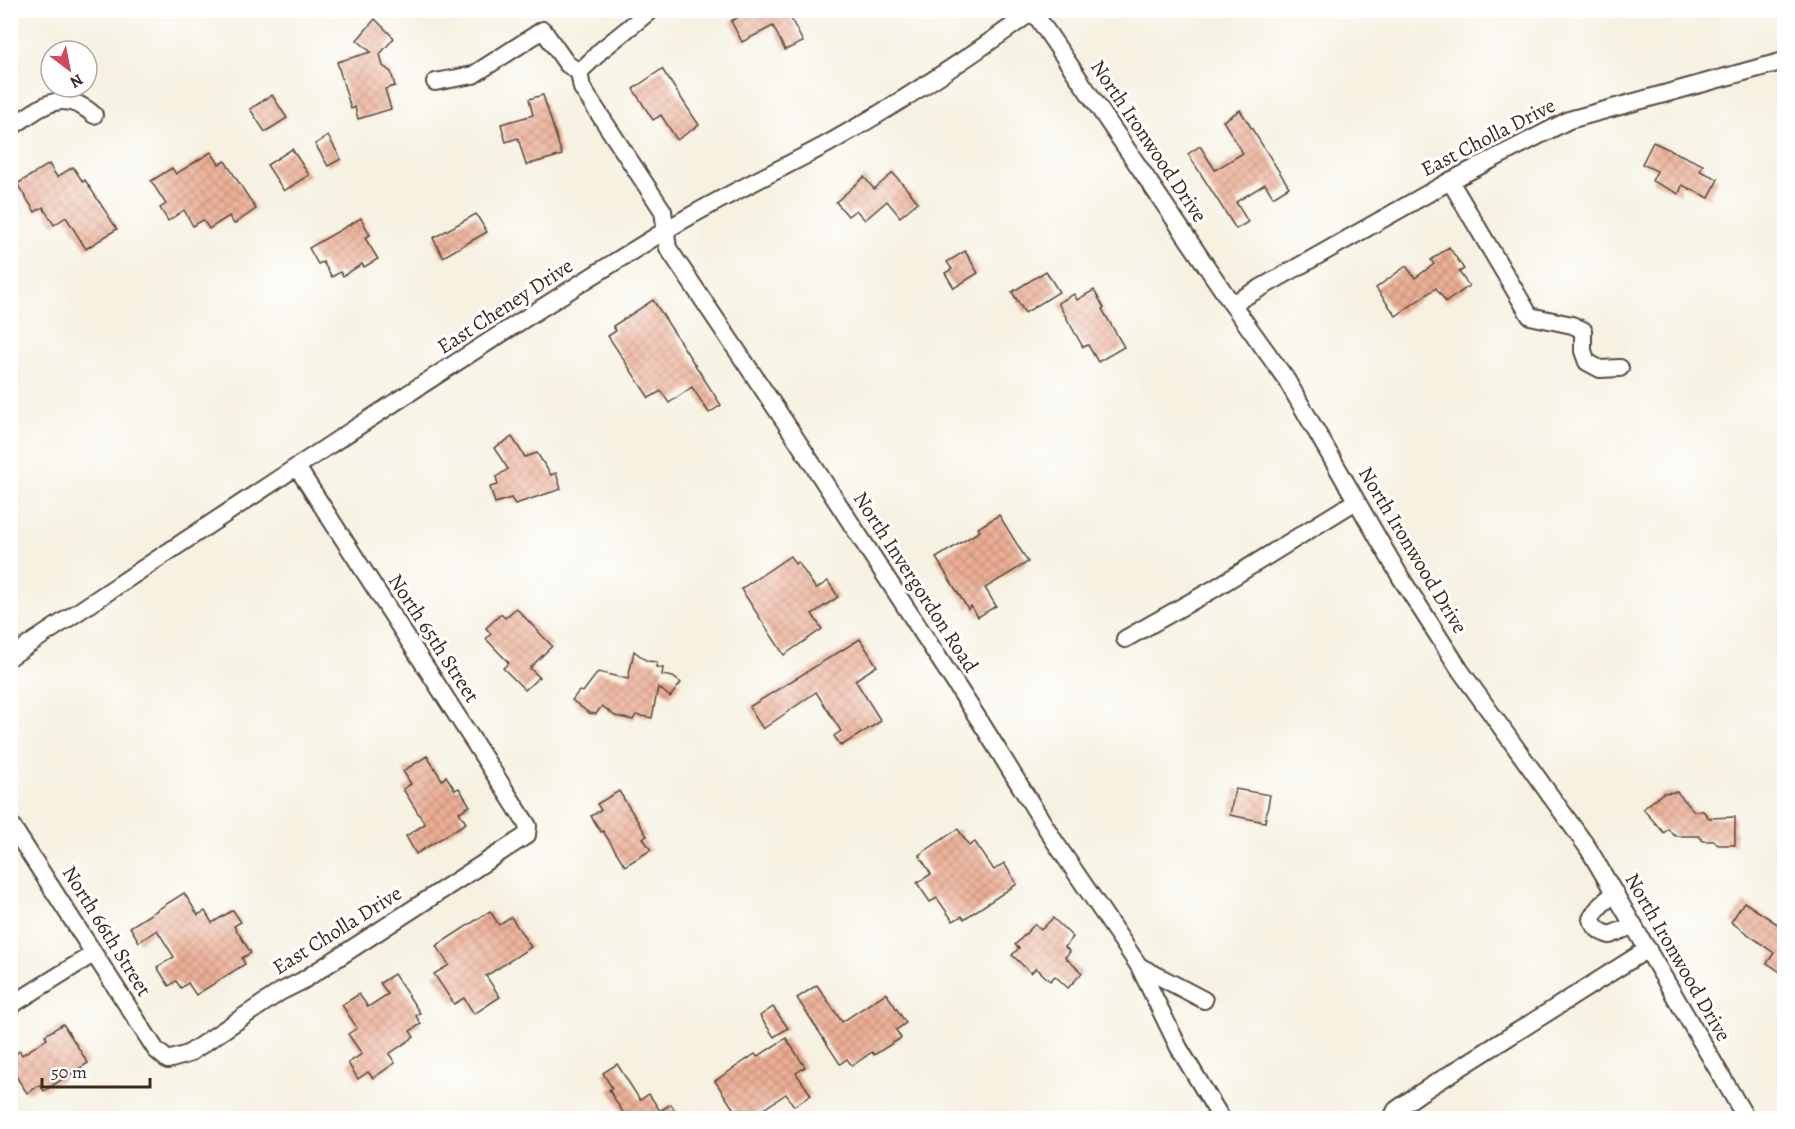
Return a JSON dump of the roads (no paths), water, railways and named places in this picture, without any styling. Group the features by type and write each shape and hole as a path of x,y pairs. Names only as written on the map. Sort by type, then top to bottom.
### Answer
{"street":[{"path":"435,82 473,75 543,30 567,64 579,72 598,52 651,10"},
{"name":"East Cheney Drive","path":"10,657 297,467 666,230 829,143 893,105 973,54 1033,10"},
{"name":"North Ironwood Drive","path":"1033,10 1232,304 1286,379 1391,562 1460,670 1588,848 1746,1119"},
{"name":"East Cholla Drive","path":"1232,304 1450,181 1569,120 1785,61"},
{"name":"North Invergordon Road","path":"579,72 582,88 663,211 668,248 785,422 984,726 1055,842 1139,966 1179,1048 1221,1119"},
{"path":"10,128 49,102 68,99 85,107 94,115"},
{"path":"1450,181 1530,315 1572,325 1583,330 1583,351 1587,362 1600,369 1620,368"},
{"name":"North 65th Street","path":"297,467 528,826 527,835"},
{"path":"1125,639 1212,590 1356,501"},
{"name":"North 66th Street","path":"10,823 156,1050 168,1060"},
{"name":"East Cholla Drive","path":"168,1060 188,1054 280,992 302,981 527,835"},
{"path":"1616,894 1606,899 1598,907 1591,919 1601,933 1610,936 1634,925"},
{"path":"1392,1119 1396,1110 1420,1093 1648,949"},
{"path":"10,1006 93,954"},
{"path":"1139,966 1204,1000"}]}
